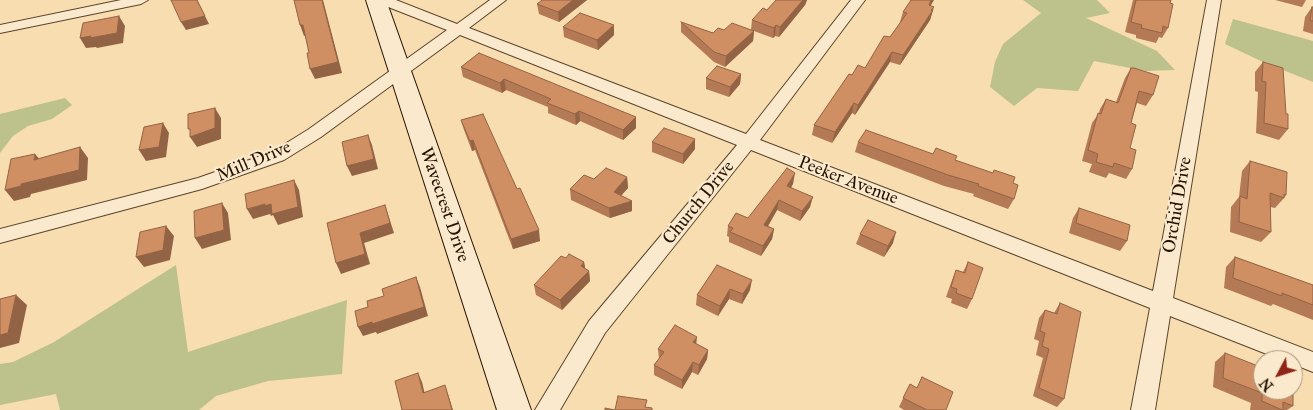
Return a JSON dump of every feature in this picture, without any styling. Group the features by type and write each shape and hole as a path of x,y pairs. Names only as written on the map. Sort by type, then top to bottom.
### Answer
{"street":[{"path":"0,29 141,0"},
{"name":"Wavecrest Drive","path":"376,0 514,410"},
{"name":"Peeker Avenue","path":"383,0 1313,362"},
{"name":"Mill Drive","path":"0,236 202,183 278,156 315,133 499,0"},
{"name":"Church Drive","path":"547,410 597,328 748,143 858,0"},
{"name":"Orchid Drive","path":"1143,410 1214,0"}],"green space":[{"path":"1023,0 1097,0 1110,13 1086,18 1157,51 1175,70 1146,71 1094,61 1078,91 1037,88 1014,106 990,87 995,62 1003,44 1041,13"},
{"path":"1233,19 1313,41 1313,82 1225,44"},
{"path":"65,98 72,105 52,119 28,126 13,136 0,153 0,114"},
{"path":"176,265 188,352 347,300 342,374 268,381 216,396 199,410 60,410 56,394 0,405 0,364 13,362 54,342"}],"building":[{"path":"171,0 197,0 205,16 181,22"},
{"path":"294,0 322,0 338,62 310,69 307,53 309,53 303,25 300,25"},
{"path":"542,0 573,0 558,12 537,4"},
{"path":"776,0 803,0 780,27 776,25 774,28 752,20 763,8 767,10"},
{"path":"911,0 931,0 929,5 934,7 903,55 892,52 858,105 854,103 835,132 814,125 849,74 852,75 858,65 865,68 884,36 890,37 907,13 903,12"},
{"path":"1136,0 1171,0 1170,3 1173,4 1168,28 1163,26 1162,33 1141,28 1142,25 1131,22"},
{"path":"1312,7 1313,21 1310,21"},
{"path":"580,13 614,25 597,40 563,27"},
{"path":"119,16 117,33 80,38 83,23"},
{"path":"681,22 713,33 718,28 724,30 732,23 754,31 726,56 714,52"},
{"path":"479,53 636,117 623,130 579,111 575,114 547,103 551,99 504,79 500,83 461,67"},
{"path":"1263,62 1283,68 1288,129 1264,123 1266,82 1262,81"},
{"path":"717,66 741,74 730,87 706,78"},
{"path":"1131,68 1159,76 1153,95 1139,91 1131,123 1136,125 1130,148 1136,150 1132,169 1114,163 1113,167 1096,162 1098,154 1088,150 1098,113 1101,114 1106,99 1118,103"},
{"path":"215,108 215,128 190,137 188,114"},
{"path":"483,114 517,189 520,188 539,230 511,239 473,140 470,141 461,120"},
{"path":"163,123 159,147 139,150 144,127"},
{"path":"664,128 695,139 683,154 652,142"},
{"path":"866,130 933,154 936,148 957,156 955,160 993,173 994,170 1015,177 1013,183 1018,185 1014,199 978,186 979,184 948,175 858,142"},
{"path":"368,135 374,159 347,166 342,142"},
{"path":"80,147 79,170 21,184 21,186 5,190 11,159 35,154 34,160"},
{"path":"1250,161 1287,172 1286,195 1284,194 1284,198 1270,193 1271,232 1239,222 1240,196 1247,199"},
{"path":"606,168 627,177 614,192 632,201 609,208 570,189 584,175 594,179"},
{"path":"787,168 795,173 787,186 813,197 802,211 779,200 764,225 774,229 763,246 730,232 733,228 728,226 736,213 748,218"},
{"path":"294,180 298,207 272,214 271,204 247,209 245,194"},
{"path":"222,203 224,230 195,238 194,211"},
{"path":"385,205 390,223 360,233 365,254 336,263 327,223"},
{"path":"1079,208 1130,225 1127,241 1076,223"},
{"path":"868,220 896,232 888,246 860,234"},
{"path":"166,226 163,250 136,257 140,232"},
{"path":"569,254 584,262 581,266 589,271 560,300 534,285 561,256 566,258"},
{"path":"1235,257 1313,285 1313,305 1233,278"},
{"path":"968,262 983,268 972,299 956,293 957,289 951,287 956,270 965,273"},
{"path":"717,265 752,280 743,294 730,289 720,306 697,295"},
{"path":"416,277 424,307 358,327 355,311 368,307 367,301 384,296 382,289"},
{"path":"16,295 8,333 0,335 0,299"},
{"path":"1060,303 1081,312 1064,399 1039,388 1049,349 1042,346 1045,333 1040,331 1045,310 1057,314"},
{"path":"675,325 697,337 693,342 708,350 699,365 693,362 682,380 654,365 664,352 658,349"},
{"path":"1225,353 1253,364 1253,390 1223,378"},
{"path":"418,373 423,393 445,385 452,410 402,410 395,381"},
{"path":"922,377 953,392 946,410 927,410 903,398 910,384 917,388"},
{"path":"618,396 647,400 645,407 652,408 652,410 615,410"},
{"path":"1293,400 1293,406 1283,402 1282,410 1262,401"}]}
